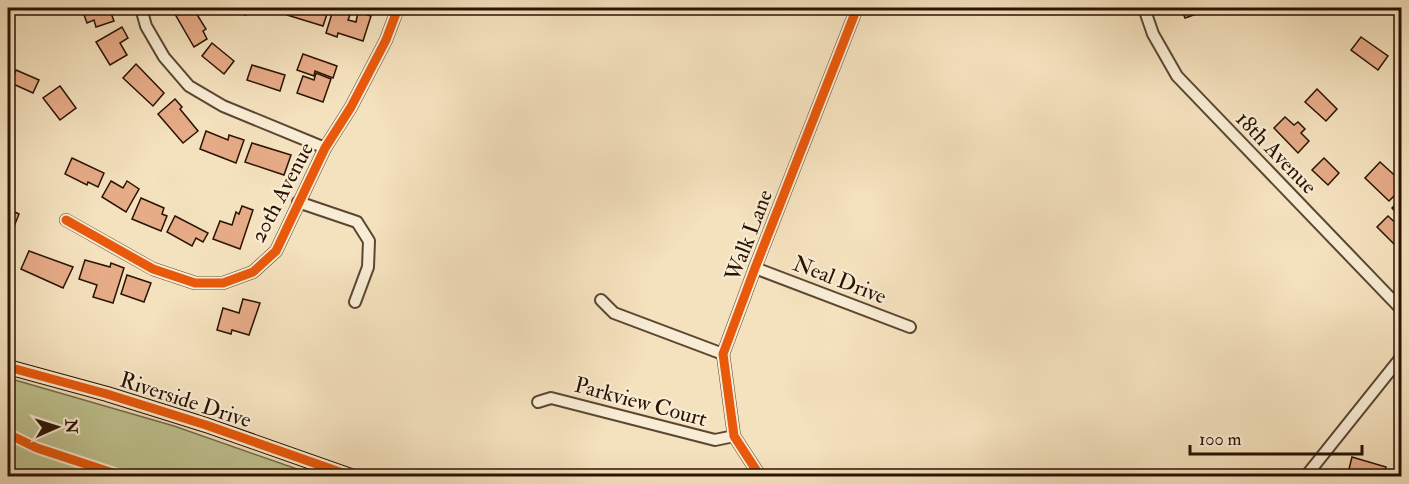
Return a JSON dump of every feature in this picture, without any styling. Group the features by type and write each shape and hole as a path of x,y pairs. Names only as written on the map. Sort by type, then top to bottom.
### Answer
{"main road":[{"name":"Riverside Drive","path":"8,367 206,424 351,477"}],"street":[{"path":"141,8 146,26 164,57 189,86 223,106 325,148"},
{"name":"20th Avenue","path":"66,220 153,269 195,283 222,283 253,272 276,251 325,148 361,88 386,40 398,8"},
{"name":"Walk Lane","path":"760,477 734,436 723,354 857,8"},
{"name":"18th Avenue","path":"1144,8 1154,34 1177,76 1401,310"},
{"path":"298,202 357,222 369,241 368,267 355,302"},
{"name":"Neal Drive","path":"755,268 910,327"},
{"path":"601,300 614,313 723,354"},
{"path":"1306,477 1401,356"},
{"name":"Parkview Court","path":"538,402 551,398 715,440 734,436"}],"green space":[{"path":"8,378 174,426 317,476 8,476"}],"building":[{"path":"89,8 109,8 114,21 96,27 94,20 87,23 83,12"},
{"path":"187,8 193,8 206,29 203,31 207,39 194,47 175,14"},
{"path":"242,8 264,8 245,15"},
{"path":"289,8 329,8 323,26 287,15"},
{"path":"1181,8 1201,8 1202,12 1185,18"},
{"path":"333,10 350,15 348,20 356,22 358,12 371,16 363,41 338,33 337,37 326,33"},
{"path":"122,27 128,38 120,43 127,55 110,65 96,42"},
{"path":"1361,37 1388,56 1378,70 1351,50"},
{"path":"212,43 234,61 224,74 202,56"},
{"path":"303,54 337,66 333,78 315,71 314,76 297,70"},
{"path":"136,64 164,93 153,106 123,78"},
{"path":"252,65 285,75 280,91 247,80"},
{"path":"16,70 39,80 33,93 11,83"},
{"path":"316,73 331,79 323,102 297,93 303,76 314,80"},
{"path":"60,86 76,108 60,120 43,98"},
{"path":"1317,89 1337,109 1326,121 1305,102"},
{"path":"175,99 198,131 183,143 158,114"},
{"path":"1285,117 1294,125 1298,122 1305,129 1301,133 1309,141 1298,153 1274,128"},
{"path":"206,131 228,140 229,135 244,140 236,163 200,149"},
{"path":"252,143 291,155 284,175 245,162"},
{"path":"72,158 104,173 98,187 88,182 87,185 65,174"},
{"path":"1324,158 1339,173 1328,185 1312,170"},
{"path":"1380,162 1402,182 1402,188 1389,201 1365,178"},
{"path":"111,181 123,188 127,181 139,189 126,212 102,197"},
{"path":"141,198 164,208 162,214 167,216 161,231 132,219"},
{"path":"1402,198 1402,215 1400,217 1392,208"},
{"path":"242,206 253,210 240,249 213,239 220,221 232,225 236,212 239,214"},
{"path":"8,209 19,214 13,229 8,227"},
{"path":"175,216 208,233 203,242 196,238 192,246 167,232"},
{"path":"1388,216 1402,229 1402,240 1396,246 1377,227"},
{"path":"29,251 73,267 63,288 21,269"},
{"path":"85,260 110,267 111,263 124,268 113,303 93,297 97,285 79,279"},
{"path":"127,275 151,283 144,302 121,294"},
{"path":"243,299 260,303 249,335 232,330 231,334 217,330 223,308 239,313"},
{"path":"1352,457 1386,467 1384,476 1359,476 1348,473"}],"cycle path":[{"path":"66,220 153,269 195,283 223,283 253,272 276,251 325,148 351,107 386,40 398,8"},
{"path":"760,476 734,436 723,354 857,8"},
{"path":"8,367 107,394 206,425 351,476"},
{"path":"8,434 37,448 122,476"}]}
